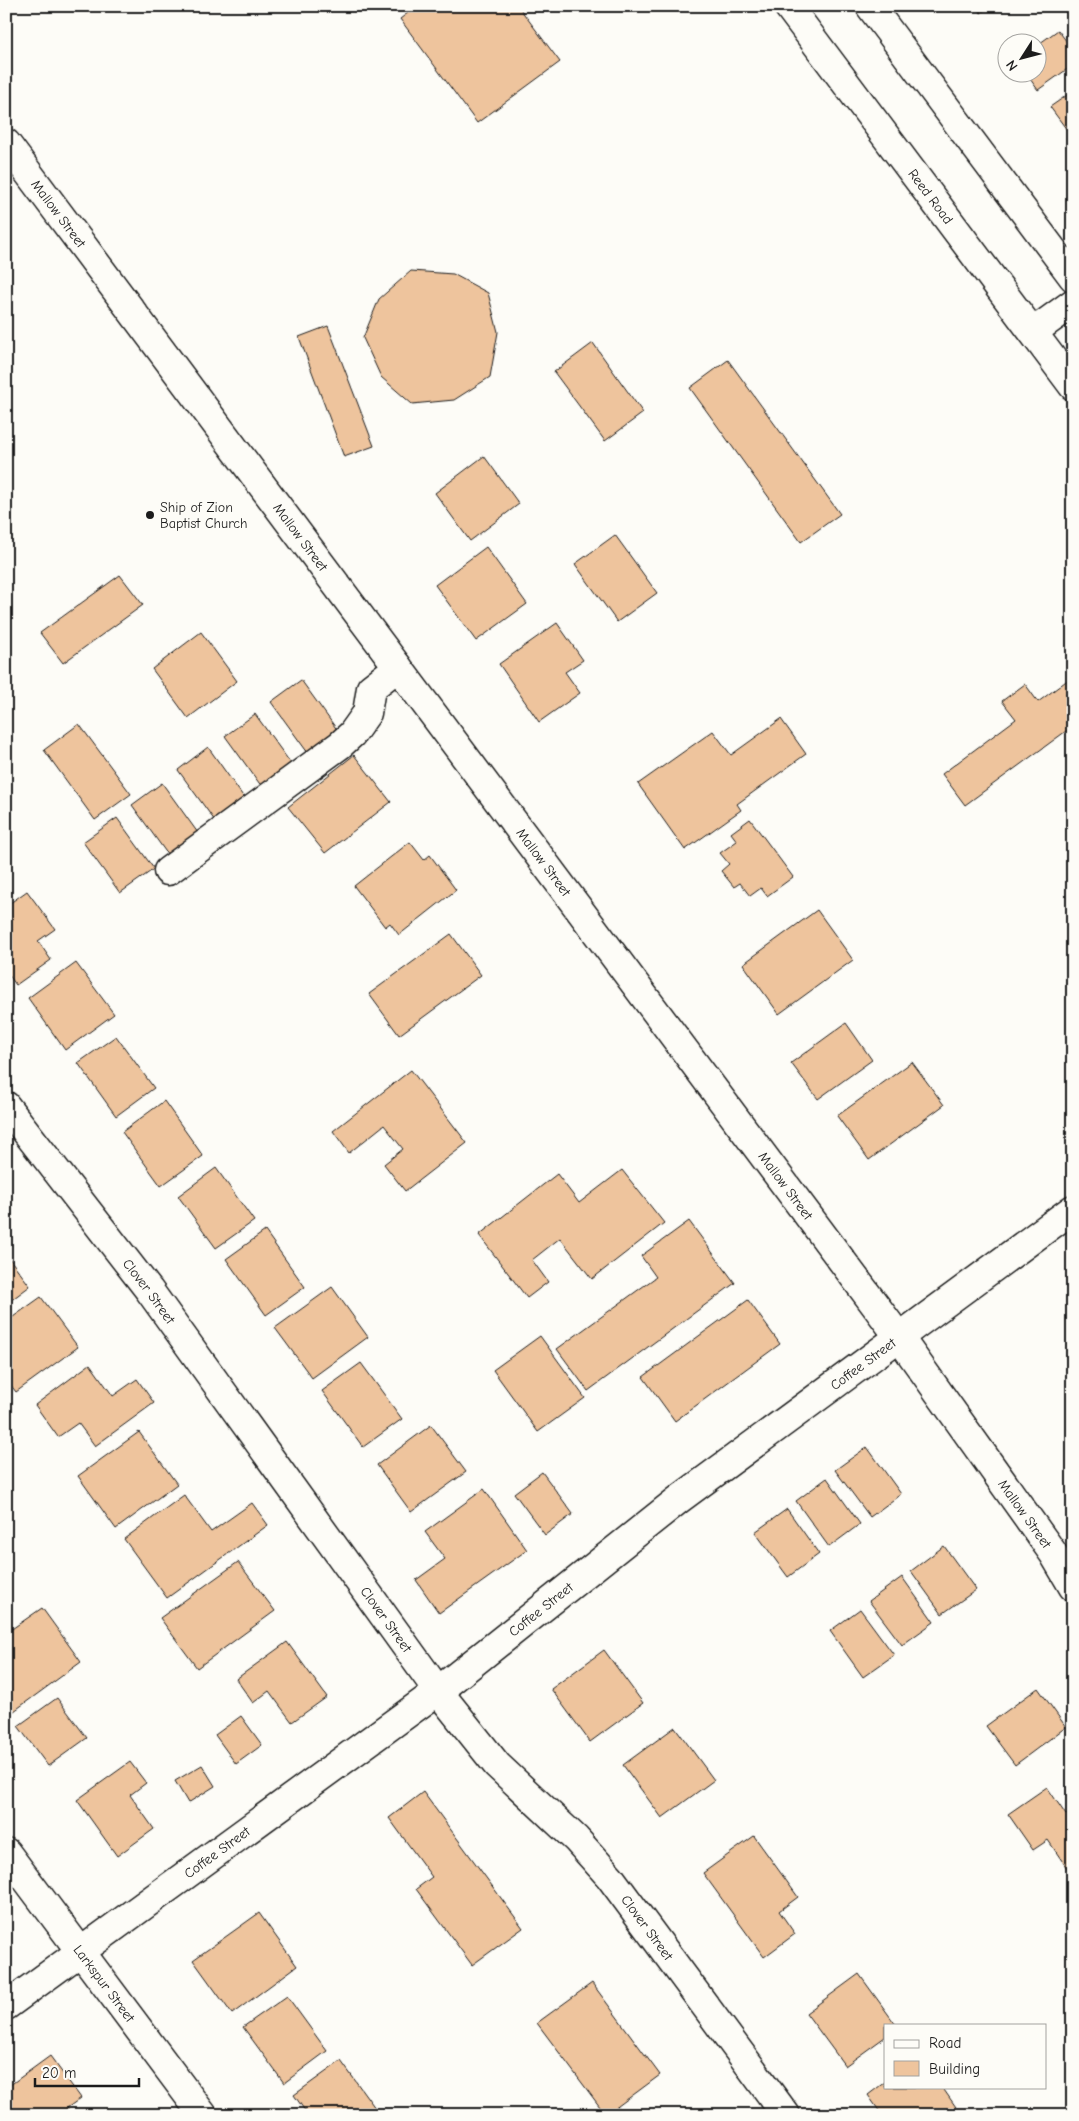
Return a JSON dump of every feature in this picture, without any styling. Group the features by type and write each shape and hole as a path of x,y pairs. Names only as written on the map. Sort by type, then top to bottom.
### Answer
{"street":[{"name":"Reed Road","path":"788,6 1073,386"},
{"path":"870,6 1073,277"},
{"name":"Mallow Street","path":"6,143 899,1337 1053,1554 1073,1587"},
{"path":"1033,332 1073,303"},
{"path":"168,871 340,745 352,734 367,713 371,688 398,667"},
{"name":"Clover Street","path":"6,1106 149,1290 438,1691 497,1765 576,1839 610,1877 786,2115"},
{"name":"Coffee Street","path":"6,2006 80,1950 438,1691 678,1500 1073,1209"},
{"name":"Larkspur Street","path":"6,1852 203,2115"}],"building":[{"path":"417,6 518,6 560,62 477,123 400,19"},
{"path":"977,6 990,6 981,13"},
{"path":"1058,30 1073,50 1073,65 1038,90 1032,82 1046,82 1046,39"},
{"path":"1073,91 1073,138 1050,107"},
{"path":"411,271 453,274 488,293 498,332 490,377 454,400 412,404 381,377 363,338 379,299"},
{"path":"328,326 374,446 344,457 299,337"},
{"path":"593,343 643,413 605,441 554,372"},
{"path":"728,360 840,514 801,542 690,388"},
{"path":"484,456 519,504 470,541 435,493"},
{"path":"615,535 657,593 617,622 575,564"},
{"path":"486,547 527,604 476,641 435,585"},
{"path":"120,575 143,605 63,663 40,633"},
{"path":"557,623 583,660 565,672 580,693 539,722 499,664"},
{"path":"201,632 237,681 188,718 152,669"},
{"path":"1073,676 1073,726 965,805 942,774 1016,719 1002,701 1025,684 1038,702"},
{"path":"301,680 338,731 308,753 271,702"},
{"path":"255,714 292,765 262,787 225,736"},
{"path":"781,719 806,754 737,804 741,810 685,850 638,784 713,731 731,755"},
{"path":"79,724 131,794 95,820 44,750"},
{"path":"208,747 245,799 215,821 178,770"},
{"path":"354,755 391,802 325,853 288,807"},
{"path":"162,783 198,833 168,855 132,805"},
{"path":"117,818 154,869 120,893 83,842"},
{"path":"750,819 793,877 767,896 761,888 750,896 740,883 734,887 721,871 729,864 720,853 737,841 731,833"},
{"path":"410,842 424,860 430,855 456,890 399,935 390,923 385,927 354,886"},
{"path":"27,891 55,929 38,941 51,960 16,985 6,971 6,906"},
{"path":"817,910 853,960 779,1014 743,964"},
{"path":"451,934 481,975 399,1035 369,994"},
{"path":"76,963 114,1014 65,1050 28,998"},
{"path":"846,1023 872,1060 818,1099 791,1063"},
{"path":"116,1036 154,1088 116,1116 78,1063"},
{"path":"912,1062 944,1105 869,1160 837,1116"},
{"path":"411,1070 467,1143 405,1191 384,1164 403,1149 384,1125 349,1153 333,1131"},
{"path":"164,1101 203,1156 161,1186 122,1132"},
{"path":"216,1168 254,1221 216,1248 178,1196"},
{"path":"622,1170 664,1223 592,1279 560,1238 532,1260 548,1282 527,1298 479,1235 557,1174 579,1203"},
{"path":"689,1221 735,1283 588,1391 557,1349 656,1277 641,1256"},
{"path":"265,1231 305,1287 266,1315 226,1259"},
{"path":"6,1254 30,1286 6,1304"},
{"path":"332,1287 368,1337 312,1378 275,1328"},
{"path":"41,1297 78,1347 16,1392 6,1379 6,1322"},
{"path":"748,1300 780,1344 675,1421 643,1377"},
{"path":"540,1336 585,1398 538,1432 493,1370"},
{"path":"361,1363 402,1419 363,1447 322,1391"},
{"path":"90,1364 113,1396 137,1379 154,1403 95,1446 78,1423 58,1437 35,1405"},
{"path":"431,1425 466,1472 411,1512 377,1465"},
{"path":"139,1432 177,1484 116,1529 78,1476"},
{"path":"867,1447 901,1494 870,1517 835,1470"},
{"path":"542,1472 573,1514 545,1535 514,1493"},
{"path":"827,1478 860,1524 829,1547 796,1501"},
{"path":"484,1489 527,1550 439,1613 416,1580 445,1559 425,1532"},
{"path":"184,1495 211,1532 252,1503 268,1525 167,1598 124,1539"},
{"path":"787,1509 819,1554 788,1577 755,1532"},
{"path":"944,1546 976,1590 942,1614 911,1571"},
{"path":"238,1562 275,1611 197,1668 160,1618"},
{"path":"902,1577 934,1622 902,1645 869,1601"},
{"path":"42,1608 81,1662 10,1714 6,1710 6,1633"},
{"path":"860,1609 894,1655 863,1677 830,1631"},
{"path":"287,1642 327,1697 292,1722 269,1691 253,1703 236,1679"},
{"path":"604,1650 643,1703 590,1742 551,1689"},
{"path":"1038,1688 1066,1727 1015,1765 986,1726"},
{"path":"57,1698 87,1738 48,1766 18,1726"},
{"path":"241,1716 262,1745 236,1764 215,1735"},
{"path":"675,1727 714,1780 662,1818 623,1765"},
{"path":"130,1762 146,1783 130,1795 154,1829 117,1856 77,1800"},
{"path":"202,1765 215,1786 188,1803 175,1781"},
{"path":"1047,1787 1066,1815 1073,1810 1073,1877 1048,1840 1033,1850 1008,1814"},
{"path":"423,1792 523,1928 472,1965 416,1889 432,1877 389,1818"},
{"path":"754,1836 798,1897 779,1911 795,1934 764,1957 703,1873"},
{"path":"259,1913 297,1966 232,2014 193,1960"},
{"path":"859,1974 895,2024 884,2024 884,2038 845,2066 806,2013"},
{"path":"592,1983 660,2075 606,2115 537,2023"},
{"path":"287,1996 327,2051 284,2083 243,2027"},
{"path":"50,2056 81,2098 67,2108 72,2115 17,2115 6,2100 6,2088"},
{"path":"341,2061 378,2112 375,2115 308,2115 294,2095"},
{"path":"884,2083 884,2088 943,2088 958,2110 952,2115 882,2115 868,2095"}],"place":[{"name":"Ship of Zion Baptist Church","path":"150,515"}]}
